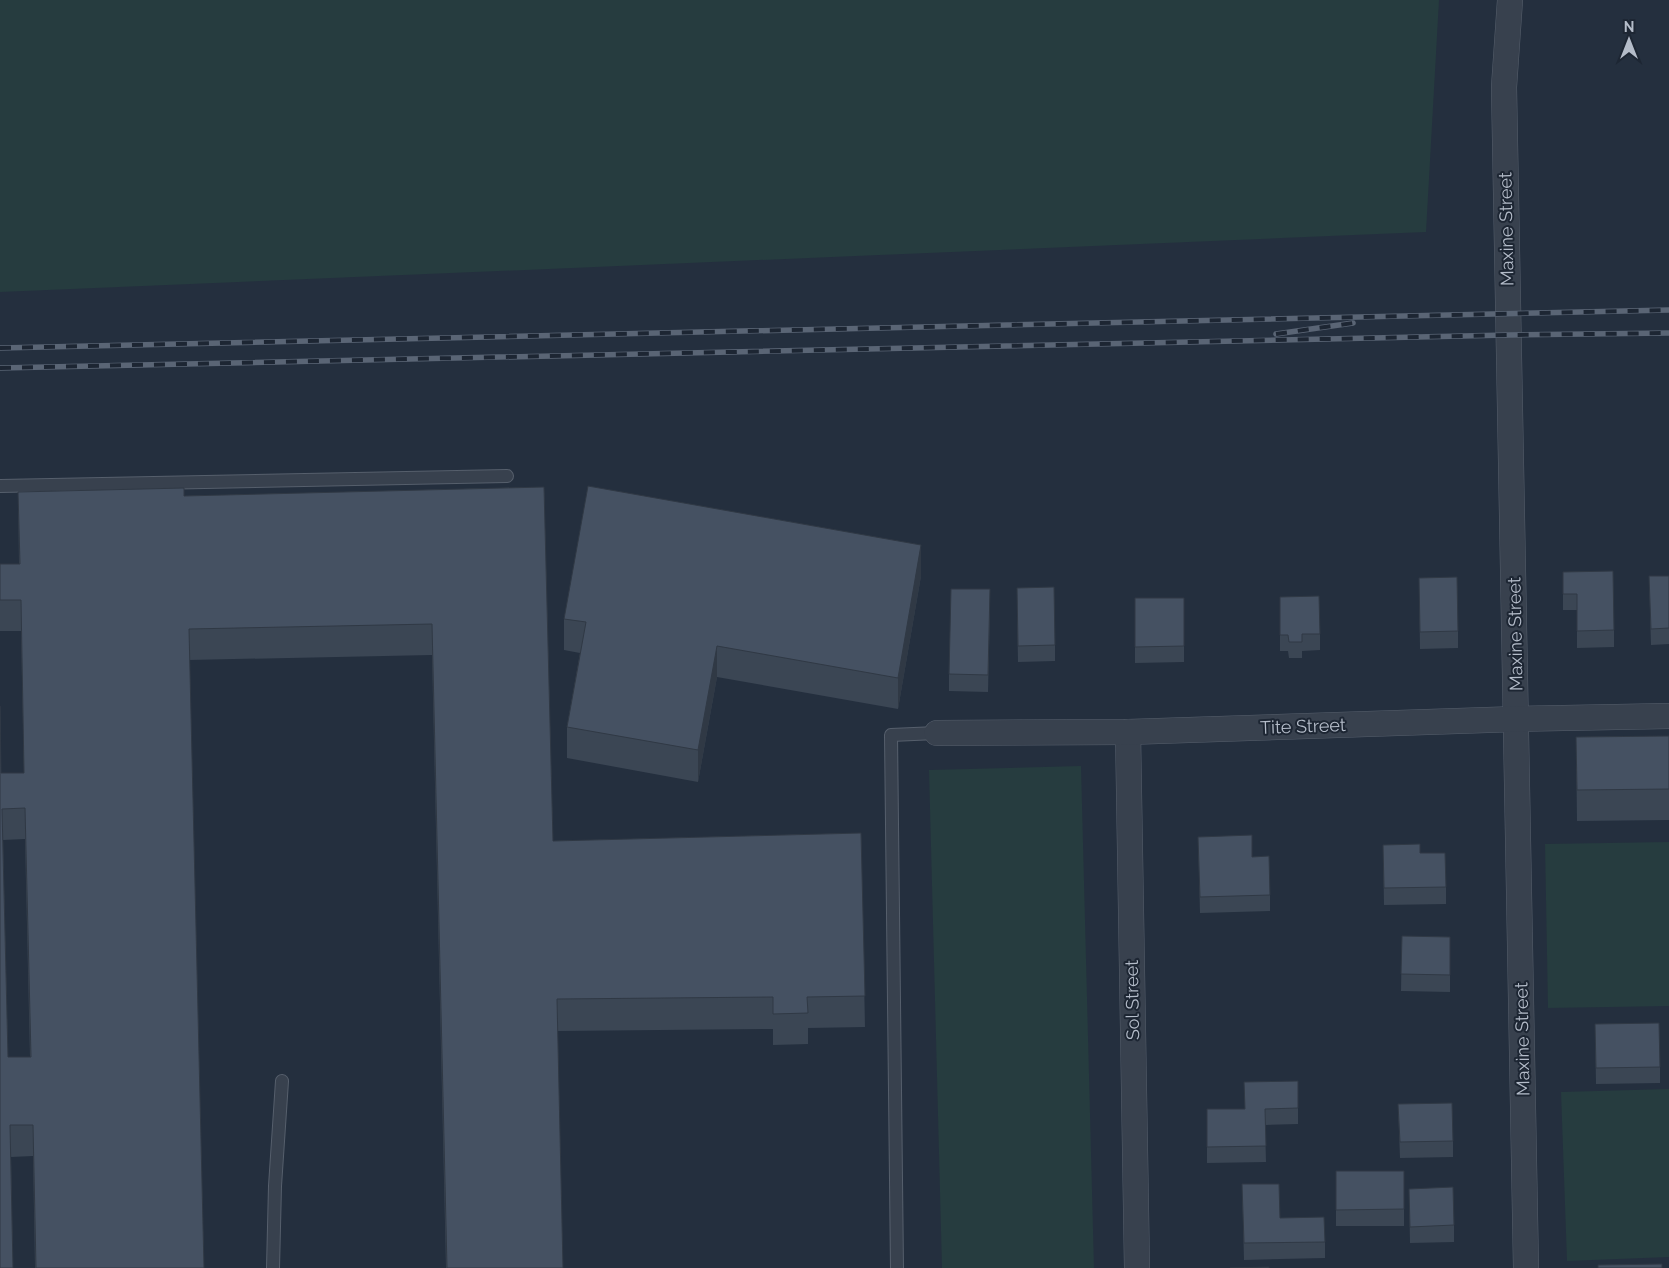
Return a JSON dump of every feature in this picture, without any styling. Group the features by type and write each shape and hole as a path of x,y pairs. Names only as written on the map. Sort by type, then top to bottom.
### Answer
{"street":[{"name":"Maxine Street","path":"1510,0 1504,87 1526,1268"},
{"name":"Tite Street","path":"937,733 1128,732 1669,716"},
{"name":"Sol Street","path":"1128,732 1137,1268"}],"lane":[{"path":"0,486 508,476"},
{"path":"897,1268 891,735 937,733"},
{"path":"273,1268 275,1186 282,1081"}],"green space":[{"path":"0,0 1439,0 1426,232 0,292"},
{"path":"1081,766 1094,1268 942,1268 929,770"},
{"path":"1669,842 1669,1006 1548,1008 1545,844"},
{"path":"1669,1089 1669,1257 1567,1261 1561,1092"}],"building":[{"path":"588,486 921,545 898,678 717,646 698,750 567,727 586,622 564,619"},
{"path":"544,487 553,841 861,833 865,996 807,997 808,1013 773,1014 773,997 557,999 563,1268 447,1268 432,624 189,629 204,1268 36,1268 33,1125 10,1125 13,1268 0,1268 0,706 1,773 24,773 21,600 0,600 0,564 20,564 18,492 184,488 184,496","holes":["25,808 31,1057 8,1057 2,809"]},
{"path":"1613,571 1614,630 1577,631 1577,594 1563,594 1563,572"},
{"path":"1649,576 1669,576 1669,628 1651,629"},
{"path":"1457,577 1458,631 1420,632 1419,578"},
{"path":"1054,587 1055,645 1018,646 1017,588"},
{"path":"951,589 990,589 988,675 949,674"},
{"path":"1319,596 1320,634 1302,634 1302,642 1289,642 1288,635 1280,635 1280,597"},
{"path":"1135,598 1184,598 1184,646 1135,647"},
{"path":"1669,736 1669,789 1577,790 1576,737"},
{"path":"1252,835 1252,857 1269,856 1270,895 1200,897 1198,837"},
{"path":"1420,844 1420,853 1445,853 1446,887 1384,888 1383,845"},
{"path":"1402,936 1450,937 1450,975 1401,974"},
{"path":"1659,1023 1660,1067 1596,1068 1595,1024"},
{"path":"1298,1081 1298,1108 1265,1109 1266,1146 1207,1147 1207,1109 1245,1109 1244,1082"},
{"path":"1452,1103 1453,1141 1400,1142 1398,1104"},
{"path":"1336,1171 1404,1171 1404,1209 1336,1210"},
{"path":"1242,1184 1279,1184 1280,1218 1324,1217 1325,1242 1244,1243"},
{"path":"1453,1187 1454,1225 1410,1227 1409,1189"},
{"path":"1662,1264 1662,1268 1598,1268 1598,1265"},
{"path":"1269,1267 1269,1268 1230,1268"}],"railway":[{"path":"0,348 1669,310"},
{"path":"1276,334 1353,323"},
{"path":"0,368 1669,333"}]}
